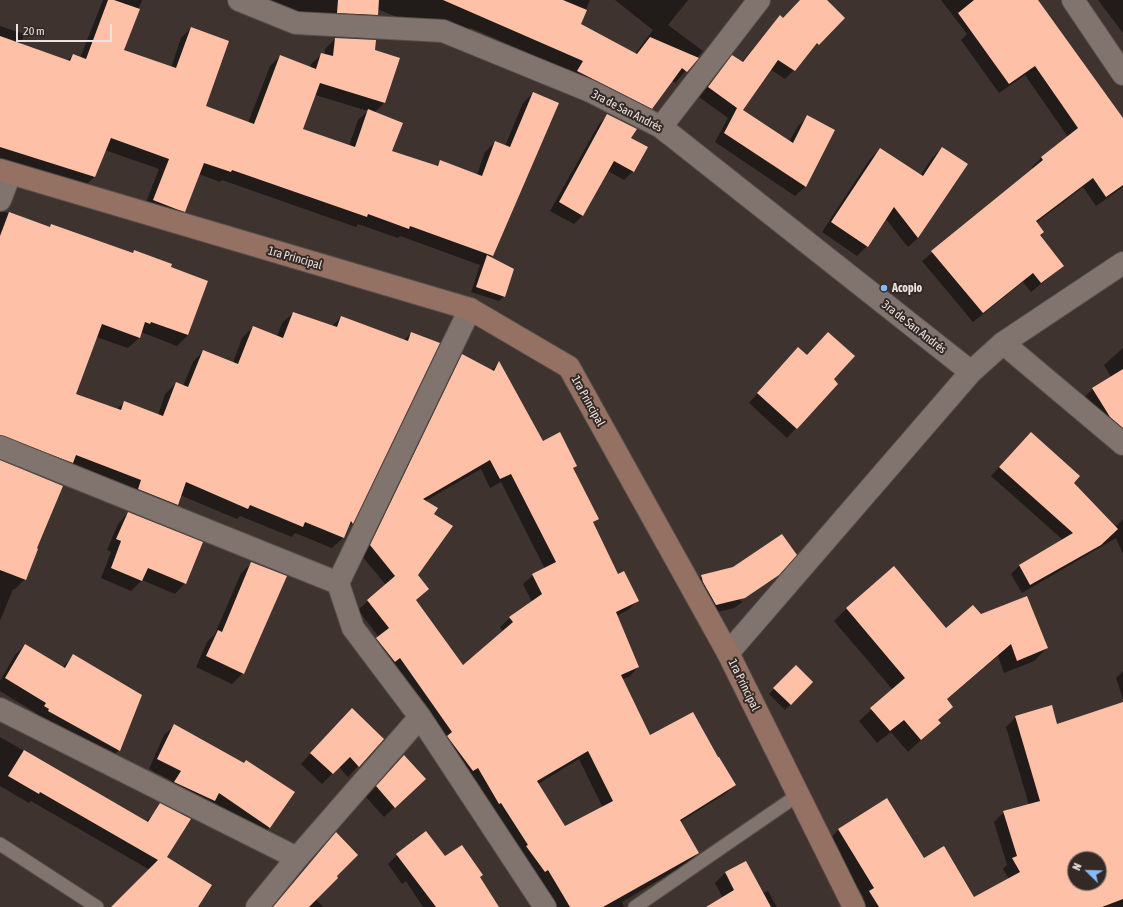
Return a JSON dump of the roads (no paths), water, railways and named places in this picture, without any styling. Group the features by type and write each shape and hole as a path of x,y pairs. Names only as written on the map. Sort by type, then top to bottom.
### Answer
{"street":[{"name":"3ra de San Andrés","path":"239,0 296,23 443,31 590,92 661,127 971,372"},
{"path":"661,127 759,0"},
{"path":"1073,0 1122,68"},
{"path":"0,200 5,172"},
{"name":"1ra Principal","path":"5,172 470,309 568,367 728,653 854,907"},
{"path":"728,653 971,372 1003,342 1123,263"},
{"path":"470,309 338,583 353,628 420,717 545,907"},
{"path":"1003,342 1123,444"},
{"path":"0,448 338,583"},
{"path":"0,709 297,858"},
{"path":"257,907 297,858 420,717"}],"lane":[{"path":"634,907 798,795"},
{"path":"0,844 97,907"}],"place":[{"name":"Acopio","path":"884,288"}]}
